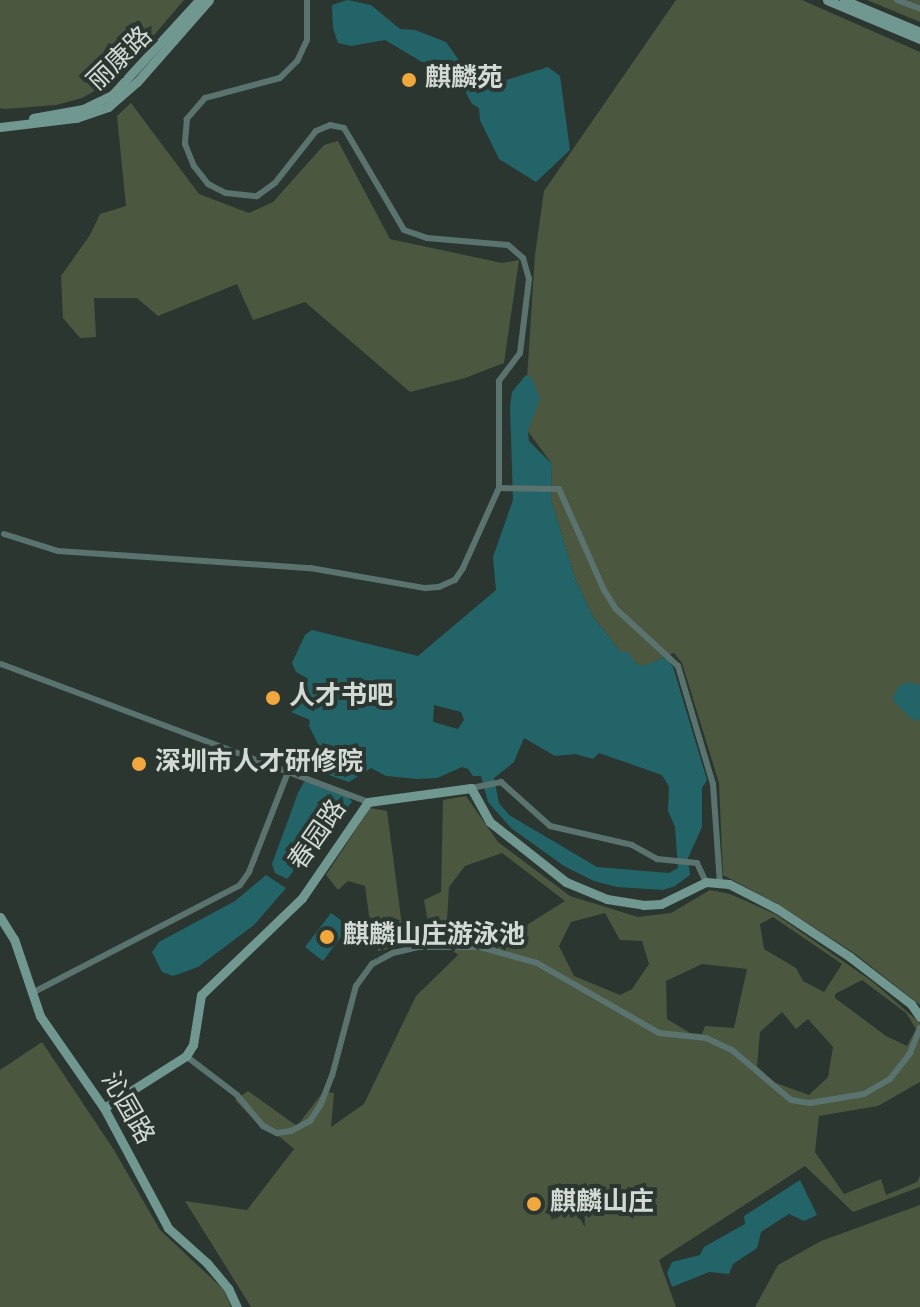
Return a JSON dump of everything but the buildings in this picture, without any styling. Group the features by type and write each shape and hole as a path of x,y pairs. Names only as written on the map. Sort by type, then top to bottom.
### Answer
{"street":[{"name":"丽康路","path":"0,124 76,111 107,99 133,76 199,0"},
{"name":"丽康路","path":"0,124 69,120 108,107 137,82 209,0"},
{"path":"4,534 58,551 310,568 425,588 439,587 455,580 463,568 499,488 499,381 520,353 529,279 523,258 508,245 427,238 404,230 344,128 330,125 316,131 275,183 257,196 226,193 208,184 189,155 184,130 187,119 205,98 280,78 297,61 307,40 307,0"},
{"path":"827,0 920,39"},
{"path":"844,0 920,32"},
{"path":"897,0 920,9"},
{"path":"499,488 555,487 563,494 604,590 616,609 678,666 713,784 720,883"},
{"path":"1,664 368,802"},
{"path":"32,993 240,885 249,872 288,772"},
{"path":"706,882 697,863 657,859 632,845 550,826 501,782 471,788 490,822 566,882 607,899 643,905 661,904 706,882 729,884 776,908 850,957 911,1004 920,1017"},
{"name":"春园路","path":"186,1056 193,1045 201,995 302,898 368,802 471,788"},
{"name":"沁园路","path":"0,917 14,939 40,1016 104,1108 168,1228 207,1263 228,1288 237,1307"},
{"path":"104,1108 186,1056 237,1095 263,1126 277,1133 291,1131 310,1121 321,1104 332,1076 356,986 372,964 393,953 420,947 480,947 537,963 659,1033 706,1038 732,1050 791,1100 810,1103 864,1094 890,1079 910,1053 920,1028"}],"green space":[{"path":"0,0 184,0 132,61 105,85 82,98 56,105 5,109 0,108"},
{"path":"676,0 802,0 920,52 920,1005 854,953 778,904 723,875 719,783 682,663 674,653 643,667 635,663 619,650 592,615 575,578 551,499 552,464 524,426 535,255 544,191"},
{"path":"867,0 920,0 920,22"},
{"path":"131,103 199,194 249,213 273,202 324,145 338,141 390,239 502,263 519,260 504,363 465,378 410,392 305,302 253,320 237,284 158,316 137,298 94,298 96,337 80,338 63,318 61,276 90,235 100,214 126,206 117,116"},
{"path":"466,796 498,842 570,896 638,917 671,913 710,890 730,894 775,914 873,982 920,1023 920,1082 878,1106 819,1116 815,1152 844,1194 881,1179 886,1195 917,1182 920,1176 920,1187 853,1212 805,1166 659,1260 676,1307 251,1307 185,1201 247,1210 294,1149 280,1137 263,1129 235,1100 248,1091 297,1126 323,1092 334,1093 331,1127 364,1104 416,996 458,955 437,938 374,952 365,886 348,881 338,890 326,875 370,808 387,811 403,933 429,928 424,900 441,892 443,800","holes":["502,853 565,901 522,928 484,924 477,937 446,936 449,887 465,866","605,913 620,940 642,941 649,964 632,989 620,995 574,976 559,946 571,922","773,917 842,964 824,992 803,981 796,968 764,949 760,924","702,964 747,969 734,1028 705,1026 702,1034 690,1033 667,1019 666,981","862,980 906,1013 916,1029 907,1046 886,1036 835,998 835,994","782,1012 796,1029 808,1019 833,1047 828,1077 809,1095 773,1082 757,1066 760,1032"]},
{"path":"42,1042 114,1150 160,1230 224,1290 231,1307 0,1307 0,1070"},
{"path":"920,1205 920,1307 755,1307 778,1265 821,1241"}],"water":[{"path":"348,0 371,5 400,29 415,30 446,42 463,66 477,74 506,80 548,67 560,76 570,150 536,182 499,159 480,120 479,108 472,104 461,83 454,82 441,67 422,62 385,40 351,46 338,43 333,28 332,5"},
{"path":"526,375 532,378 540,399 528,431 529,441 552,464 551,499 575,578 592,615 619,650 629,653 635,663 643,666 666,657 673,667 707,780 702,788 702,827 688,858 690,875 663,890 617,887 594,881 564,866 511,828 488,802 481,776 473,776 468,769 462,767 437,778 417,779 386,776 371,768 349,782 314,770 319,746 309,726 310,720 291,712 307,678 296,672 292,663 305,635 312,630 418,656 496,590 493,557 513,500 512,392","holes":["434,705 461,712 464,720 458,729 433,722","524,738 555,756 576,754 593,759 599,753 662,775 669,787 668,811 675,827 678,868 669,873 597,867 509,815 499,803 494,778 514,762"]},
{"path":"911,682 920,686 920,721 910,718 892,699 900,685"},
{"path":"312,781 347,795 352,802 287,879 275,873 272,864 298,793 304,782"},
{"path":"266,875 286,888 254,925 198,967 173,976 162,972 152,952 159,942 235,901"},
{"name":"麒麟山庄游泳池","path":"331,913 349,926 323,961 305,947"},
{"path":"800,1180 817,1215 804,1221 789,1214 761,1232 757,1248 733,1264 729,1274 709,1272 672,1287 667,1273 672,1262 700,1255 704,1247 745,1224 744,1216"}],"place":[{"name":"麒麟苑","path":"409,80"},
{"name":"人才书吧","path":"273,698"},
{"name":"深圳市人才研修院","path":"139,764"},
{"name":"麒麟山庄游泳池","path":"327,937"},
{"name":"麒麟山庄","path":"534,1204"}]}
